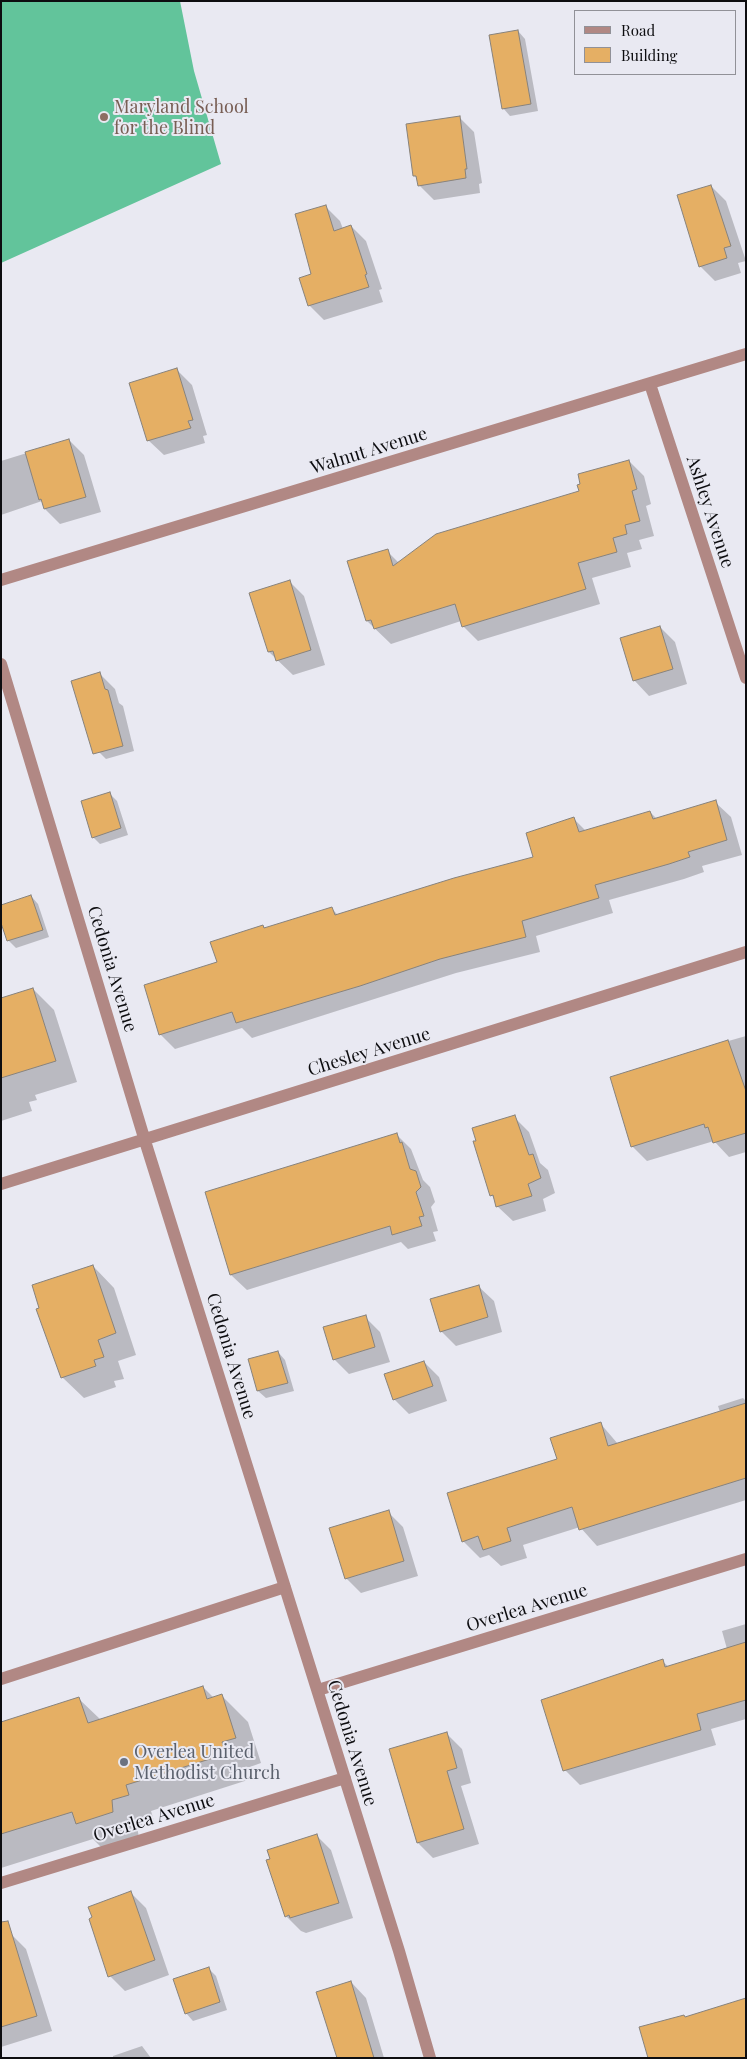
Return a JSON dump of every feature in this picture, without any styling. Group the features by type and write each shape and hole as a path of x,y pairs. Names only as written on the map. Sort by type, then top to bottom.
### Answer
{"street":[{"name":"Walnut Avenue","path":"1,580 746,354"},
{"name":"Ashley Avenue","path":"650,384 746,678"},
{"name":"Cedonia Avenue","path":"1,664 145,1141 286,1587 430,2058"},
{"name":"Chesley Avenue","path":"1,1184 145,1141 746,952"},
{"name":"Overlea Avenue","path":"318,1690 746,1559"},
{"path":"1,1679 286,1587"},
{"name":"Overlea Avenue","path":"1,1883 345,1778"}],"green space":[{"name":"Maryland School for the Blind","path":"1,1 180,1 194,71 221,164 1,263"}],"building":[{"path":"518,30 531,104 502,109 489,35"},
{"path":"460,116 467,169 465,169 466,178 418,186 416,176 413,176 406,124"},
{"path":"711,185 731,246 724,248 727,258 699,267 677,195"},
{"path":"326,205 334,231 351,225 367,274 365,275 369,287 308,306 299,278 311,274 295,214"},
{"path":"177,368 193,420 188,421 191,428 147,441 129,383"},
{"path":"69,439 86,497 44,509 41,499 39,500 25,452"},
{"path":"629,460 637,489 632,491 640,521 625,525 627,534 613,538 617,552 578,563 586,589 462,627 455,604 374,629 371,620 366,621 347,561 388,549 393,566 436,534 579,491 577,485 580,484 578,474"},
{"path":"290,580 311,650 276,661 273,651 268,652 249,593"},
{"path":"660,626 673,669 633,681 620,638"},
{"path":"100,672 105,689 108,690 123,746 93,754 71,681"},
{"path":"110,792 121,828 92,838 81,801"},
{"path":"716,800 727,840 688,852 690,857 595,885 599,898 522,921 526,937 440,959 360,986 236,1023 232,1012 159,1035 144,985 217,962 210,942 263,925 264,928 332,907 335,915 454,878 533,857 526,833 574,817 579,832 650,811 653,819"},
{"path":"31,895 43,930 7,941 1,923 1,905"},
{"path":"33,988 56,1061 1,1078 1,998"},
{"path":"728,1040 746,1091 746,1133 713,1143 708,1127 705,1128 704,1124 631,1147 610,1077"},
{"path":"515,1115 529,1155 533,1154 541,1178 528,1184 532,1196 496,1207 493,1195 490,1196 473,1141 476,1141 472,1128"},
{"path":"397,1133 400,1143 402,1142 410,1169 416,1171 421,1187 416,1192 424,1216 419,1217 422,1226 392,1235 390,1226 230,1275 205,1192"},
{"path":"93,1265 116,1333 98,1340 104,1357 94,1360 96,1366 61,1378 36,1309 39,1308 32,1285"},
{"path":"479,1285 488,1317 440,1332 430,1299"},
{"path":"366,1315 375,1347 333,1360 323,1327"},
{"path":"278,1351 288,1383 257,1391 248,1359"},
{"path":"424,1361 433,1386 393,1400 384,1374"},
{"path":"746,1403 746,1478 579,1530 572,1507 507,1528 511,1541 483,1550 478,1536 462,1542 447,1493 557,1459 550,1438 601,1422 608,1446"},
{"path":"389,1510 404,1561 345,1579 329,1528"},
{"path":"746,1642 746,1700 697,1714 701,1730 563,1771 541,1700 663,1659 665,1667"},
{"name":"Overlea United Methodist Church","path":"203,1686 207,1699 222,1694 236,1738 222,1742 226,1754 126,1785 129,1795 112,1800 113,1812 76,1824 72,1812 1,1834 1,1722 79,1697 88,1723"},
{"path":"447,1732 457,1768 447,1771 464,1829 417,1843 389,1749"},
{"path":"317,1834 339,1903 290,1918 289,1915 285,1917 266,1860 270,1859 267,1850"},
{"path":"131,1891 155,1960 108,1977 89,1919 92,1917 88,1907"},
{"path":"8,1921 37,2016 1,2027 1,1922"},
{"path":"209,1967 220,2002 185,2014 173,1979"},
{"path":"351,1981 374,2058 337,2058 316,1992"},
{"path":"746,1998 746,2058 648,2058 639,2027 684,2015 685,2017"}],"place":[{"name":"Maryland School for the Blind","path":"104,117"},
{"name":"Overlea United Methodist Church","path":"124,1762"}]}
